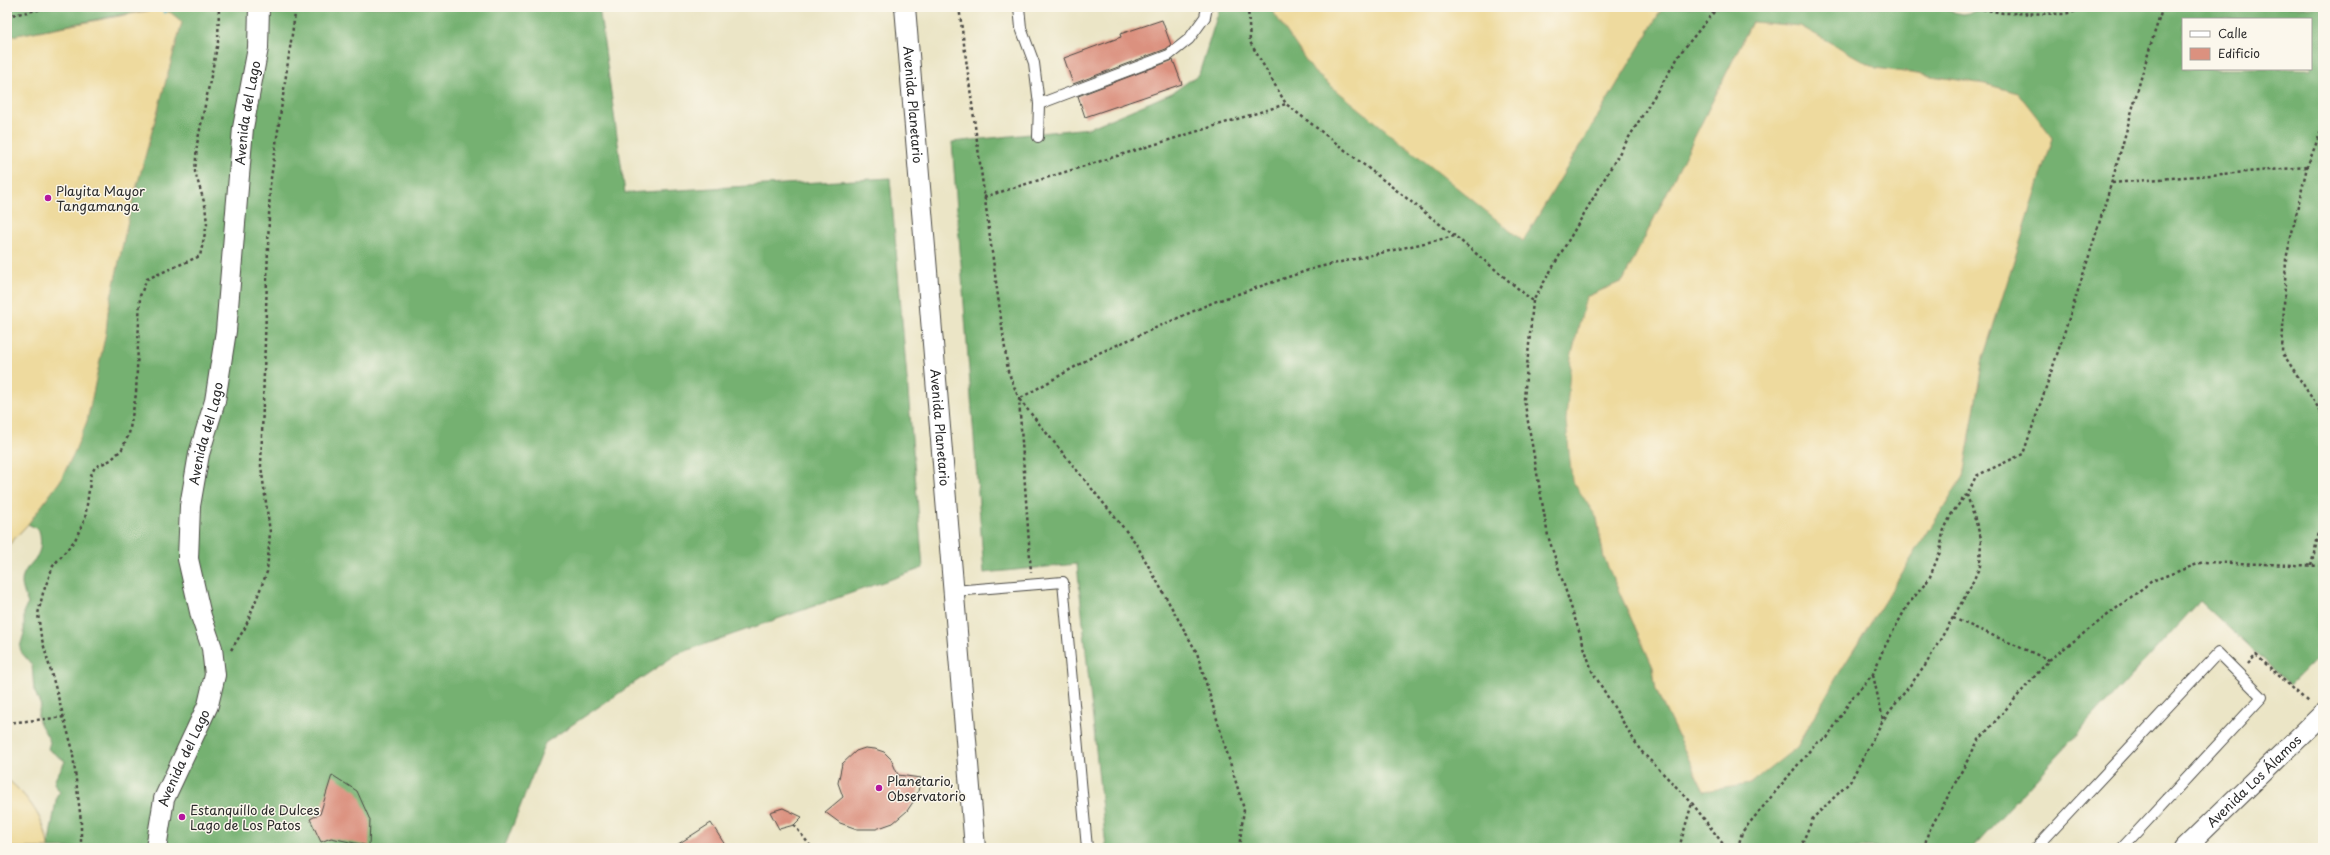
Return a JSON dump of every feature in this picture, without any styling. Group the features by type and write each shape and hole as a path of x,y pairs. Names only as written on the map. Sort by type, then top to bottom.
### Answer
{"street":[{"name":"Avenida del Lago","path":"156,848 164,799 208,706 215,675 212,648 201,616 188,559 190,506 199,454 214,401 226,331 243,128 258,48 260,7"},
{"name":"Avenida Planetario","path":"906,7 975,848"},
{"name":"Avenida Los Álamos","path":"2185,848 2319,722"}],"lane":[{"path":"1019,7 1021,28 1034,63 1039,104 1038,137"},
{"path":"1039,104 1169,55 1189,39 1205,17 1207,7"},
{"path":"954,591 1063,582 1087,848"},
{"path":"2036,848 2218,653 2262,697 2122,848"}],"path":[{"path":"7,16 53,7"},
{"path":"81,848 81,820 72,747 65,717 41,636 38,614 39,607 53,566 75,540 85,519 91,475 95,467 111,460 122,449 129,434 136,394 140,296 143,287 147,279 200,256 203,248 207,224 204,205 195,172 197,144 218,42 219,7"},
{"path":"215,675 245,628 267,572 270,532 262,466 270,185 296,7"},
{"path":"958,7 1008,371 1019,399 1032,585"},
{"path":"1248,7 1250,42 1286,104 1455,236 1533,301"},
{"path":"1718,7 1682,51 1623,147 1533,301 1524,399 1548,536 1592,671 1640,750 1692,803 1726,848"},
{"path":"1971,7 2003,13 2064,14 2096,7"},
{"path":"1738,848 1742,832 1816,743 1827,738 1852,698 1873,674 1883,650 1907,606 1929,579 1940,552 1946,526 1952,513 1967,495 1976,476 2023,454 2068,324 2112,183 2150,46 2163,7"},
{"path":"984,197 1286,104"},
{"path":"2323,126 2307,167 2286,259 2282,352 2323,415"},
{"path":"2112,183 2307,167"},
{"path":"1019,399 1099,353 1214,302 1314,268 1455,236"},
{"path":"1019,399 1135,542 1197,653 1244,809 1239,848"},
{"path":"1800,848 1813,818 1850,782 1883,720 1925,666 1970,588 1980,566 1980,538 1967,495"},
{"path":"2311,566 2323,516"},
{"path":"1924,848 1928,833 1978,741 2049,660 2152,581 2203,562 2323,566"},
{"path":"1953,618 2049,660"},
{"path":"2238,674 2256,655 2319,722"},
{"path":"1873,674 1883,720"},
{"path":"7,723 65,717"},
{"path":"1679,848 1692,803"},
{"path":"794,824 812,848"}],"green space":[{"path":"7,7 599,7 625,193 890,178 923,568 677,654 545,743 504,848 48,848 57,795 60,792 54,783 65,761 48,749 50,742 40,724 38,715 41,706 34,690 32,665 21,652 20,647 24,633 24,610 28,604 22,585 23,576 37,556 40,550 41,541 39,530 28,524 60,481 74,453 87,421 106,332 108,311 130,211 182,22 175,16 156,8 7,37"},
{"path":"1220,7 1274,7 1274,13 1523,241 1663,7 1934,7 1962,14 2004,7 2323,7 2323,652 2290,685 2200,601 1972,848 1106,848 1077,564 984,573 952,142 1089,128 1172,93 1199,74","holes":["1752,22 1800,26 1876,68 1985,84 2018,93 2053,138 1983,358 1963,476 1836,678 1797,747 1704,791 1656,690 1653,667 1604,558 1597,518 1586,297 1623,281"]}],"sand":[{"path":"1275,7 1663,7 1523,241 1314,72 1274,13"},
{"path":"158,9 171,13 182,22 130,211 108,311 106,332 87,421 74,453 60,481 28,524 7,547 7,37"},
{"path":"1752,22 1800,26 1876,68 1985,84 2018,93 2053,138 1983,358 1963,476 1836,678 1797,747 1750,784 1704,791 1656,690 1653,667 1604,558 1597,518 1572,480 1566,421 1571,358 1586,297 1623,281"},
{"path":"7,779 22,793 35,809 44,828 48,848 7,848"}],"building":[{"path":"1162,20 1171,45 1166,49 1073,84 1064,58 1121,37 1120,34"},
{"path":"1173,60 1182,84 1085,117 1078,96"},
{"name":"Planetario, Observatorio","path":"865,748 884,752 891,759 898,775 921,778 917,796 907,811 893,823 876,829 857,829 840,823 825,812 843,797 838,783 842,764 856,751"},
{"path":"332,775 357,791 370,820 369,846 331,838 321,842 310,819 320,814"},
{"path":"783,808 802,817 794,825 779,829 770,812"},
{"path":"711,823 727,848 672,848"}],"waterway":[{"path":"165,11 166,7"}],"place":[{"name":"Playita Mayor Tangamanga","path":"48,198"},
{"name":"Planetario, Observatorio","path":"879,788"},
{"name":"Estanquillo de Dulces Lago de Los Patos","path":"182,817"}]}
